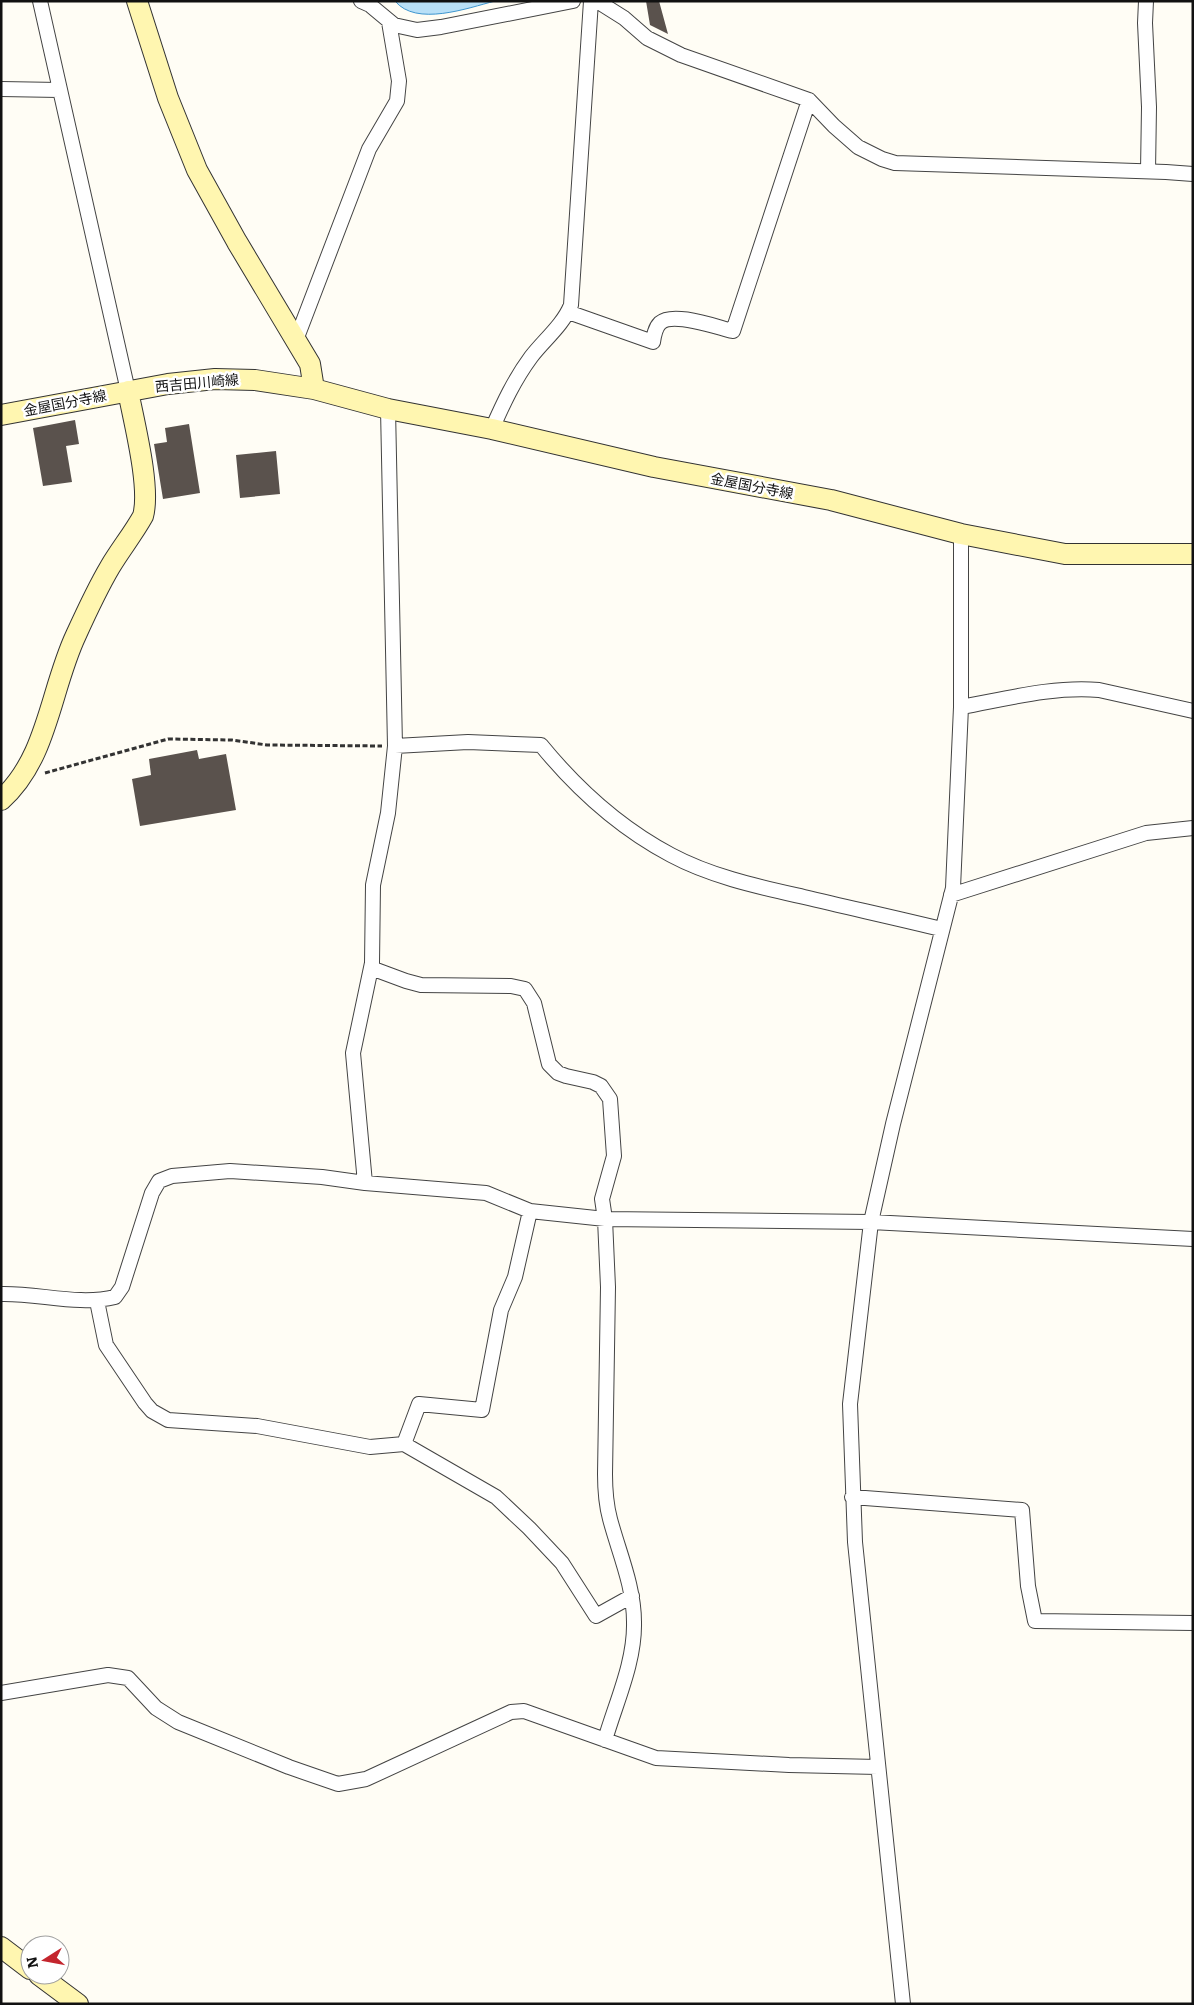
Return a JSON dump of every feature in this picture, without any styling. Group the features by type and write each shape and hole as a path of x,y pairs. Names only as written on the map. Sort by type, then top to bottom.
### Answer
{"main road":[{"path":"137,1 168,98 197,170 237,242 310,364 314,388"},
{"name":"西吉田川崎線","path":"128,391 200,380 236,379 314,388"},
{"name":"金屋国分寺線","path":"314,388 388,409 492,430 654,468 831,500 961,534 1065,554 1193,554"},
{"path":"1,800 20,780 35,753 62,670 75,637 109,569 137,527 146,506 145,487 128,391"},
{"name":"金屋国分寺線","path":"1,415 128,391"},
{"path":"1,1947 20,1961"},
{"path":"52,1985 78,2004"}],"street":[{"path":"40,1 128,391"},
{"path":"361,1 370,5 388,22 409,29 431,29 573,1"},
{"path":"492,430 521,371 568,312 573,296 591,1"},
{"path":"597,1 624,18 647,38 681,54 809,100 858,147 895,163 1193,174"},
{"path":"1146,1 1145,24 1149,106 1148,171"},
{"path":"296,340 369,149 397,101 398,74 388,22"},
{"path":"1,89 59,90"},
{"path":"568,312 652,342 656,328 667,319 684,319 733,331 809,100"},
{"path":"365,1183 353,1053 371,968 373,885 388,813 395,746 388,409"},
{"path":"903,2004 855,1542 850,1404 871,1222 895,1114 951,896 954,871 961,707 961,534"},
{"path":"961,707 1059,690 1087,689 1193,711"},
{"path":"395,746 468,742 541,745 560,768 587,795 638,835 672,856 712,872 753,885 942,929"},
{"path":"951,896 1146,833 1193,828"},
{"path":"371,968 406,982 421,985 518,986 530,994 538,1014 549,1064 558,1073 593,1082 601,1086 610,1099 614,1156 602,1199 605,1219 608,1287 604,1474 610,1520 628,1575 635,1620 634,1646 605,1740"},
{"path":"1,1294 19,1293 97,1301 115,1297 122,1287 152,1193 159,1181 172,1176 230,1171 322,1177 365,1183 486,1193 530,1211 605,1219 871,1222 1193,1239"},
{"path":"404,1444 419,1404 482,1410 501,1310 514,1276 530,1211"},
{"path":"97,1301 106,1344 152,1412 168,1420 186,1423 257,1426 370,1446 404,1444 496,1497 562,1563 596,1616 632,1596"},
{"path":"852,1497 1022,1510 1028,1586 1035,1622 1193,1623"},
{"path":"1,1692 108,1675 128,1678 156,1708 178,1722 289,1767 338,1784 366,1779 511,1712 524,1711 656,1758 789,1765 878,1767"}],"path":[{"path":"20,780 168,739 232,740 276,745 395,746"}],"water":[{"path":"395,1 495,1 457,11 429,14 416,13 404,9"}],"building":[{"path":"646,1 659,1 668,34 650,25"},
{"path":"75,420 79,444 66,446 72,482 43,486 33,428"},
{"path":"189,424 200,493 163,499 154,444 167,442 165,428"},
{"path":"276,451 280,494 240,498 236,455"},
{"path":"197,750 199,759 226,754 236,810 140,826 132,779 151,775 149,759"}]}
